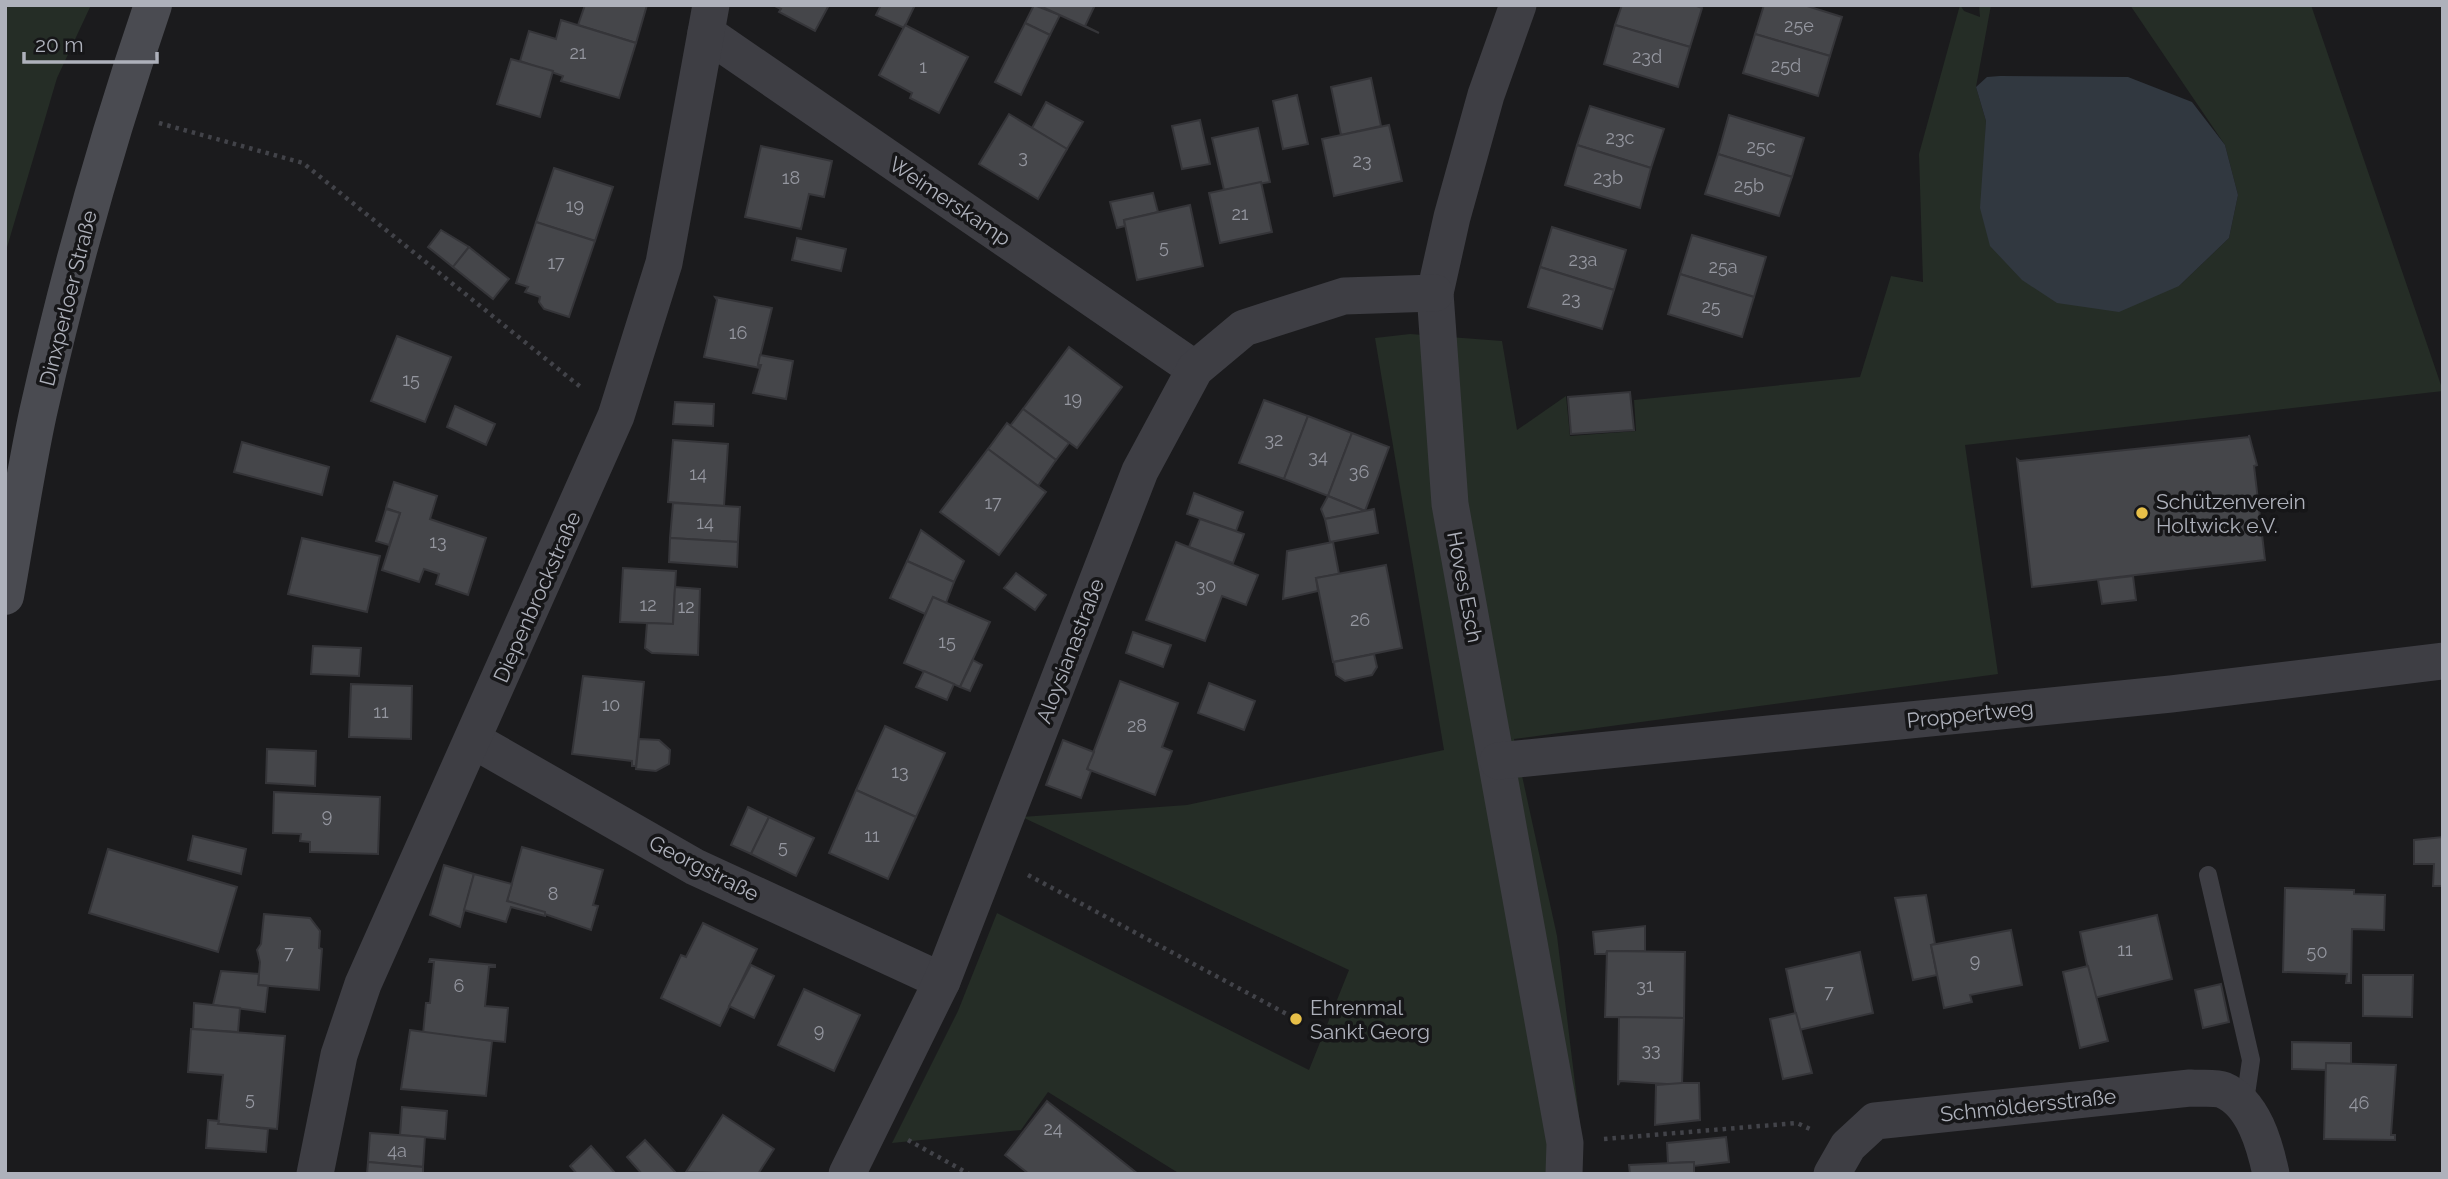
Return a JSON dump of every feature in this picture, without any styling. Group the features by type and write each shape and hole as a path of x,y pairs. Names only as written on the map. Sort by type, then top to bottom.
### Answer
{"main road":[{"name":"Dinxperloer Straße","path":"5,596 38,415 117,111 153,5"}],"street":[{"name":"Hoves Esch","path":"1518,5 1486,95 1452,217 1435,293 1450,503 1498,761 1564,1158"},
{"name":"Weimerskamp","path":"708,19 1195,369"},
{"name":"Diepenbrockstraße","path":"315,1174 339,1055 363,984 616,416 664,263 708,19"},
{"name":"Aloysianastraße","path":"847,1174 942,981 1140,471 1195,369 1244,328 1344,296 1435,293"},
{"name":"Proppertweg","path":"1498,761 2171,694 2443,661"},
{"name":"Georgstraße","path":"473,740 695,867 942,981"},
{"name":"Schmöldersstraße","path":"1840,1160 1875,1121 2190,1088 2223,1090 2244,1108"},
{"path":"2244,1108 2263,1136 2271,1174"}],"lane":[{"path":"2208,875 2251,1059 2244,1108"}],"path":[{"path":"117,111 303,163 616,416"},
{"path":"990,855 1296,1019"},
{"path":"873,1121 969,1174"},
{"path":"1564,1158 1797,1123 1840,1160"}],"shaded area":[{"path":"5,5 91,5 57,78 5,254"},
{"path":"1960,5 1964,11 1980,17 1979,5 1991,5 1976,87 1986,121 1985,151 2179,286 2229,238 2238,195 2225,145 2130,5 2311,5 2443,391 1965,445 1998,674 1514,739 1557,936 1580,1124 1582,1174 1180,1174 1048,1092 1021,1130 892,1143 958,1011 997,913 1309,1070 1349,970 1022,817 1187,805 1444,750 1375,338 1410,334 1502,341 1517,430 1566,396 1570,436 1636,431 1634,400 1860,377 1891,276 1923,282 1919,154"},
{"path":"1987,77 2128,77 2192,102 2225,145 2238,195 2229,238 2179,286 2119,312 2057,303 2022,280 1990,246 1980,208 1986,121 1976,87"}],"building":[{"path":"585,5 647,5 636,43 578,25"},
{"path":"773,5 829,5 815,31 779,12 781,9"},
{"path":"881,5 915,5 904,28 876,15"},
{"path":"1034,5 1060,15 1050,35 1025,23"},
{"path":"1095,5 1085,26 1099,33 1040,6"},
{"path":"1622,5 1694,5 1702,8 1690,47 1615,25"},
{"path":"1764,5 1804,5 1842,17 1830,56 1755,34"},
{"path":"561,20 636,43 619,98 561,81 563,76 520,61 529,31 556,39"},
{"path":"1025,23 1050,35 1021,95 995,82"},
{"path":"905,25 968,57 939,113 910,98 912,93 879,75"},
{"path":"1615,25 1690,47 1678,87 1604,64"},
{"path":"1755,34 1830,56 1818,96 1743,73"},
{"path":"511,59 553,71 540,117 497,104"},
{"path":"1371,78 1381,126 1341,135 1331,87"},
{"path":"1297,95 1308,144 1283,149 1273,101"},
{"path":"1046,102 1083,122 1067,149 1032,128"},
{"path":"1590,106 1664,129 1651,168 1577,145"},
{"path":"1009,114 1067,149 1038,199 979,164"},
{"path":"1729,115 1804,138 1792,177 1718,154"},
{"path":"1200,120 1210,164 1182,169 1172,126"},
{"path":"1389,125 1402,181 1334,196 1322,139"},
{"path":"1258,128 1270,182 1224,190 1212,138"},
{"path":"1577,145 1651,168 1640,208 1565,185"},
{"path":"761,146 832,161 824,197 809,194 801,229 745,217"},
{"path":"1718,154 1792,177 1779,216 1705,194"},
{"path":"554,168 613,187 595,241 536,222"},
{"path":"1261,182 1272,232 1220,243 1209,193"},
{"path":"1153,193 1158,212 1124,220 1125,226 1117,228 1110,202"},
{"path":"1190,205 1203,266 1137,280 1124,220"},
{"path":"536,222 595,241 569,317 544,309 539,302 540,297 525,292 528,287 516,283"},
{"path":"1552,227 1626,250 1614,290 1540,267"},
{"path":"441,230 469,247 453,267 428,247"},
{"path":"1692,235 1766,257 1754,297 1680,274"},
{"path":"797,238 846,249 841,271 792,260"},
{"path":"469,247 509,279 493,299 453,267"},
{"path":"1540,267 1614,290 1602,329 1528,307"},
{"path":"1680,274 1754,297 1742,337 1668,314"},
{"path":"715,297 772,308 758,365 760,368 704,357 717,300"},
{"path":"397,336 451,357 425,422 371,401"},
{"path":"1069,347 1122,387 1077,448 1023,409"},
{"path":"760,355 793,361 786,399 753,393 761,365 758,365"},
{"path":"1630,392 1634,430 1571,434 1568,397"},
{"path":"1264,400 1308,416 1284,479 1239,463"},
{"path":"675,402 714,404 713,426 673,424"},
{"path":"455,406 495,424 486,445 447,427"},
{"path":"1023,409 1069,443 1056,460 1010,426"},
{"path":"1308,416 1352,433 1328,496 1284,479"},
{"path":"1007,423 1056,460 1038,486 988,449"},
{"path":"1352,433 1389,447 1365,511 1328,496"},
{"name":"Schützenverein Holtwick e.V.","path":"2249,435 2257,465 2254,466 2265,560 2032,587 2017,459 2020,461"},
{"path":"673,440 728,444 724,506 668,502"},
{"path":"242,442 329,467 322,495 234,472"},
{"path":"988,449 1046,492 999,555 940,512"},
{"path":"394,482 437,496 430,519 486,538 468,595 436,584 439,574 424,569 419,582 382,570 400,513 386,508"},
{"path":"1194,493 1243,512 1236,531 1187,514"},
{"path":"1328,496 1365,511 1325,519 1321,509"},
{"path":"673,503 740,507 738,542 670,538"},
{"path":"386,509 400,513 389,545 376,541"},
{"path":"1374,509 1378,533 1330,542 1325,519"},
{"path":"1200,519 1244,534 1233,563 1189,547"},
{"path":"921,530 964,561 954,582 907,561"},
{"path":"302,538 380,556 367,612 288,594"},
{"path":"670,538 738,542 737,567 669,562"},
{"path":"1176,542 1258,575 1246,605 1222,596 1205,641 1146,620"},
{"path":"1333,542 1339,574 1316,578 1318,591 1283,599 1287,551"},
{"path":"907,561 954,582 946,603 933,597 925,614 890,598"},
{"path":"1386,565 1402,648 1333,662 1316,578"},
{"path":"623,568 676,571 673,624 620,622"},
{"path":"1016,573 1046,595 1035,610 1004,588"},
{"path":"2133,576 2136,600 2102,604 2098,580"},
{"path":"675,587 700,589 698,655 652,653 645,648 647,623 673,624"},
{"path":"933,597 990,622 960,687 904,663"},
{"path":"1133,632 1171,645 1163,667 1126,653"},
{"path":"313,646 361,648 359,676 311,674"},
{"path":"1374,654 1377,667 1372,675 1345,681 1336,675 1334,662"},
{"path":"973,660 982,665 970,691 960,687"},
{"path":"924,671 954,684 947,700 916,687"},
{"path":"583,676 644,682 636,766 632,766 632,761 572,754"},
{"path":"1120,681 1178,703 1162,747 1172,751 1155,795 1087,769"},
{"path":"1209,683 1255,701 1244,730 1198,713"},
{"path":"351,684 412,686 411,739 349,737"},
{"path":"885,726 945,753 916,817 856,790"},
{"path":"639,739 659,740 670,750 669,764 656,771 636,769"},
{"path":"1063,740 1094,752 1087,769 1091,771 1081,798 1046,785"},
{"path":"267,749 316,751 315,786 266,783"},
{"path":"856,790 916,817 888,879 829,853"},
{"path":"274,792 380,797 378,854 310,852 310,842 300,841 301,834 273,833"},
{"path":"748,807 769,817 751,854 731,845"},
{"path":"769,817 814,838 796,876 751,854"},
{"path":"193,836 246,849 241,874 188,860"},
{"path":"2443,837 2443,886 2433,886 2434,864 2414,864 2414,840"},
{"path":"522,847 603,870 593,905 598,906 591,930 507,901"},
{"path":"108,849 237,887 218,952 89,913"},
{"path":"444,865 474,874 460,927 430,915"},
{"path":"474,874 512,884 507,901 545,912 545,916 511,907 506,922 464,910"},
{"path":"2285,888 2354,890 2354,894 2385,895 2384,930 2352,929 2351,983 2346,983 2347,974 2283,972"},
{"path":"1926,895 1935,944 1931,945 1937,975 1913,980 1895,898"},
{"path":"264,914 310,918 320,931 319,948 322,949 319,990 258,985 260,962 257,950 261,944"},
{"path":"2157,915 2172,979 2094,998 2080,932"},
{"path":"703,923 757,949 720,1026 661,998 681,955 686,957"},
{"path":"1645,926 1645,951 1607,951 1606,954 1595,954 1593,932"},
{"path":"2011,930 2022,985 1970,995 1972,1002 1944,1008 1931,945"},
{"path":"1607,951 1685,952 1684,1018 1605,1017"},
{"path":"1860,952 1873,1013 1799,1030 1786,969"},
{"path":"430,959 495,965 489,967 485,1006 508,1008 505,1042 423,1034 426,1003 430,1003 434,962 429,962"},
{"path":"751,965 774,976 754,1018 729,1006"},
{"path":"2088,966 2108,1041 2080,1048 2063,972"},
{"path":"221,971 259,974 258,985 268,986 265,1012 213,1005"},
{"path":"2363,975 2413,975 2412,1017 2363,1016"},
{"path":"2221,984 2229,1022 2203,1028 2195,990"},
{"path":"804,989 860,1015 834,1071 778,1045"},
{"path":"194,1003 240,1008 238,1032 193,1029"},
{"path":"1796,1013 1812,1073 1783,1079 1770,1019"},
{"path":"1619,1017 1684,1018 1682,1085 1620,1081 1618,1085"},
{"path":"191,1029 285,1036 277,1129 218,1124 223,1075 188,1072"},
{"path":"410,1030 492,1041 486,1096 401,1089"},
{"path":"2292,1042 2351,1043 2351,1064 2326,1063 2326,1070 2292,1069"},
{"path":"2326,1063 2396,1065 2391,1135 2395,1135 2395,1140 2324,1139"},
{"path":"1699,1083 1700,1120 1655,1125 1656,1085"},
{"path":"1047,1101 1138,1174 1029,1174 1005,1155"},
{"path":"402,1107 447,1111 445,1139 400,1135"},
{"path":"723,1115 774,1149 758,1174 686,1172"},
{"path":"208,1120 219,1121 218,1124 268,1129 266,1152 206,1148"},
{"path":"370,1133 425,1137 423,1167 368,1162"},
{"path":"1726,1137 1729,1162 1694,1166 1694,1162 1668,1163 1667,1143"},
{"path":"645,1140 677,1174 642,1174 627,1157"},
{"path":"591,1146 616,1174 577,1174 570,1166"},
{"path":"368,1162 423,1167 423,1174 367,1174"},
{"path":"1694,1162 1694,1174 1630,1174 1629,1165"}],"place":[{"name":"Schützenverein Holtwick e.V.","path":"2142,513"},
{"name":"Ehrenmal Sankt Georg","path":"1296,1019"}]}
